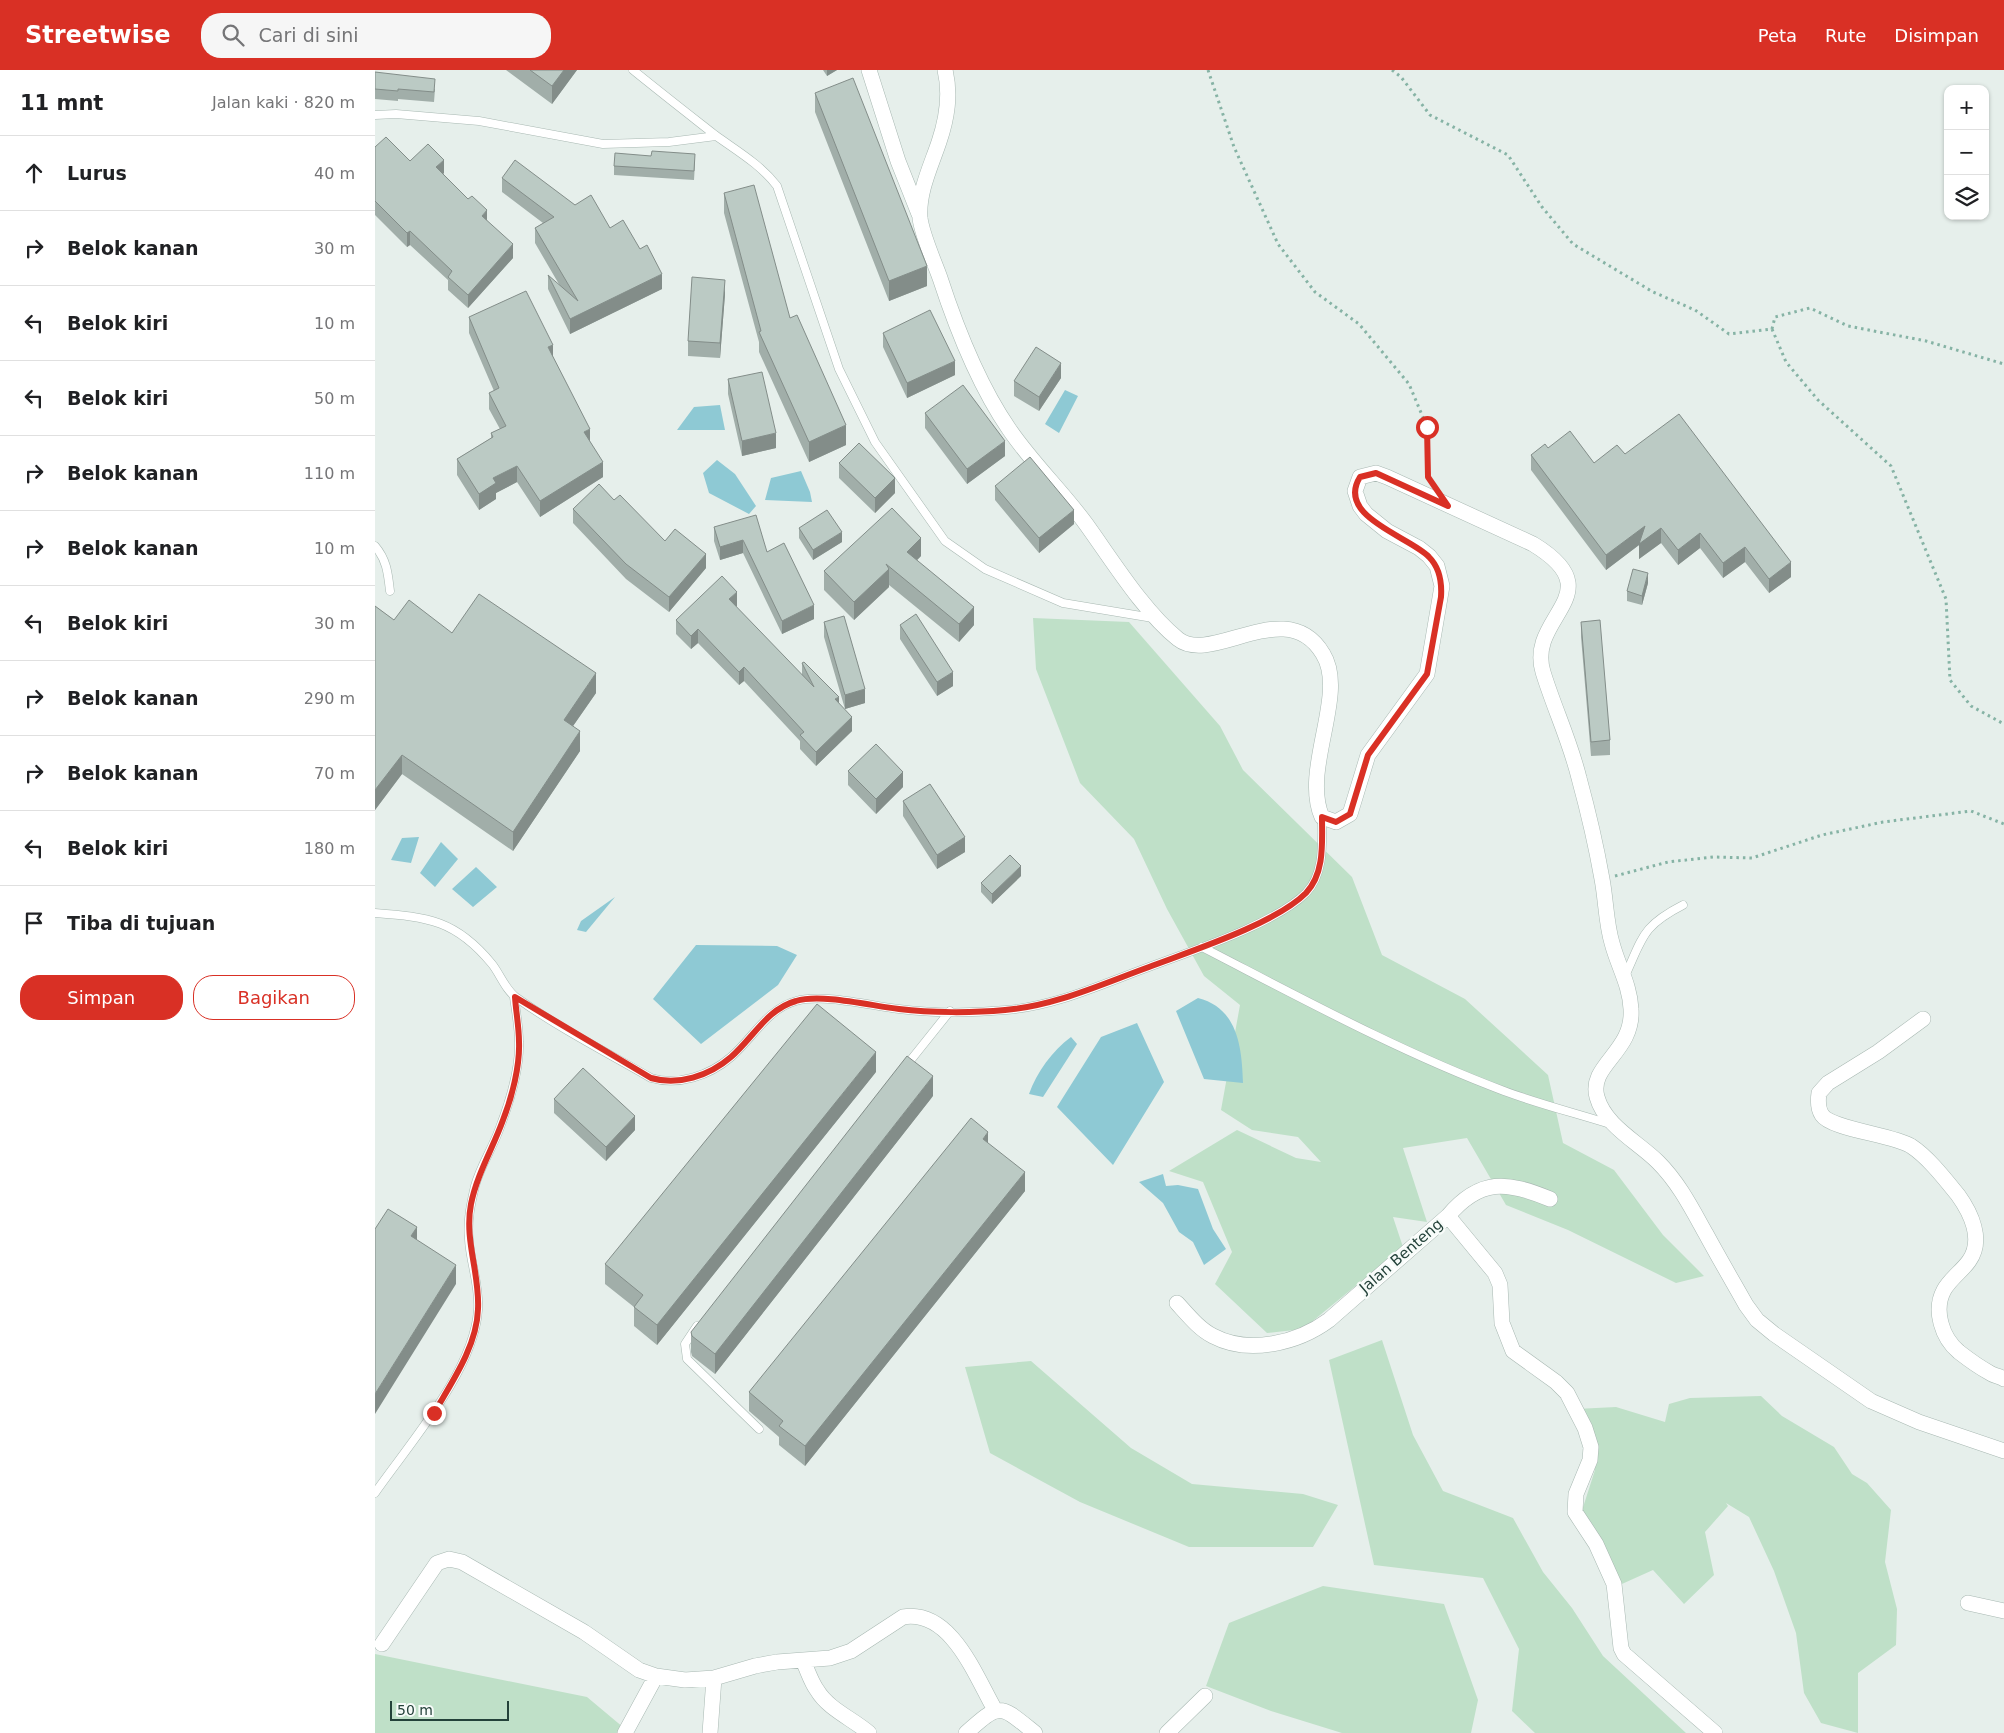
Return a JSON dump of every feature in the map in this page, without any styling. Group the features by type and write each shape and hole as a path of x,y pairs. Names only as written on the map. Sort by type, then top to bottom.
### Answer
{"street":[{"path":"869,70 898,161 943,286 987,395 1010,431 1079,514 1157,618 1179,640 1190,644 1212,643 1254,632 1279,630 1302,634 1319,648 1326,660 1329,678 1327,713 1316,778 1317,803 1322,817 1336,822 1350,814 1368,755 1393,719 1422,684 1430,662 1441,597 1440,576 1429,556 1419,548 1387,531 1366,514 1360,506 1355,490 1356,483 1364,474 1376,473 1533,544 1553,557 1567,577 1568,592 1563,607 1544,637 1540,653 1543,670 1569,741 1602,879 1612,943 1630,995 1631,1024 1623,1046 1601,1069 1596,1090 1603,1111 1616,1126 1672,1177 1746,1305 1757,1320 1851,1389 1883,1408 2004,1451"},
{"path":"920,218 922,196 947,113 949,88 945,70"},
{"path":"1923,1019 1878,1052 1828,1083 1819,1093 1819,1109 1822,1116 1838,1124 1909,1145 1919,1152 1958,1196 1973,1220 1975,1239 1970,1260 1944,1289 1940,1308 1943,1332 1957,1350 1992,1374 2004,1379"},
{"path":"1447,1216 1473,1193 1486,1187 1507,1185 1524,1188 1550,1198"},
{"name":"Jalan Benteng","path":"1177,1302 1195,1323 1213,1336 1237,1345 1270,1344 1295,1339 1313,1331 1329,1320 1447,1216 1495,1273 1500,1285 1502,1323 1513,1351 1556,1382 1567,1393 1585,1428 1591,1446 1590,1460 1576,1494 1575,1512 1596,1544 1614,1584 1621,1648 1624,1654 1715,1733"},
{"path":"382,1644 437,1563 449,1559 462,1562 584,1632 639,1670 656,1676 685,1680 714,1678 755,1666 830,1658 851,1651 895,1620 911,1616 920,1617 942,1627 951,1635 995,1710"},
{"path":"1968,1603 2004,1611"},
{"path":"803,1661 817,1690 826,1702 855,1720 869,1733"},
{"path":"625,1733 656,1676"},
{"path":"710,1733 714,1678"},
{"path":"1167,1733 1205,1696"},
{"path":"966,1733 995,1710 1008,1712 1035,1733"}],"lane":[{"path":"633,70 717,136 754,162 777,186 843,377 875,442 945,541 985,569 1063,603 1157,618"},
{"path":"375,115 470,120 603,144 669,142 717,136"},
{"path":"375,546 382,555 388,569 390,591"},
{"path":"375,913 421,917 443,924 477,949 492,965 515,997 651,1078 666,1082 691,1079 717,1067 731,1057 782,1006 798,1000 847,1002 901,1009 950,1011 1005,1010 1051,1003 1202,947 1279,912 1306,893 1320,867 1322,817"},
{"path":"1625,977 1642,937 1650,926 1665,914 1683,905"},
{"path":"1202,947 1303,1000 1463,1074 1506,1092 1616,1126"},
{"path":"375,1493 434,1413 461,1365 474,1330 478,1310 469,1238 471,1207 477,1177 491,1152 504,1117 515,1077 519,1044 515,997"},
{"path":"900,1073 950,1011"},
{"path":"700,1322 687,1338 684,1349 687,1359 759,1429"}],"path":[{"path":"1209,70 1233,147 1278,244 1315,292 1359,324 1409,384 1427,427 1428,477 1433,484"},
{"path":"1392,70 1401,77 1430,115 1508,155 1542,207 1573,244 1645,287 1695,310 1729,334 1772,329"},
{"path":"2004,364 1926,340 1848,326 1810,308 1775,317 1772,329 1786,362 1818,400 1891,466 1946,599 1950,680 1971,706 2004,724"},
{"path":"1602,879 1668,862 1713,857 1752,858 1822,835 1883,822 1971,811 2004,824"}],"green space":[{"path":"1033,618 1129,622 1220,726 1243,770 1352,877 1382,955 1465,999 1548,1075 1563,1143 1614,1170 1663,1235 1704,1276 1676,1283 1568,1230 1506,1205 1467,1138 1403,1148 1427,1222 1393,1217 1403,1247 1303,1329 1267,1333 1215,1284 1232,1252 1203,1182 1169,1171 1237,1130 1296,1158 1321,1162 1298,1137 1252,1130 1221,1110 1240,1005 1204,976 1167,909 1134,839 1080,783 1036,669"},
{"path":"1382,1340 1413,1435 1443,1491 1513,1518 1543,1572 1572,1608 1603,1656 1686,1733 1535,1733 1512,1711 1519,1649 1483,1578 1374,1565 1329,1360"},
{"path":"1031,1361 1131,1448 1192,1484 1303,1494 1338,1505 1313,1547 1189,1547 1080,1502 990,1453 965,1367"},
{"path":"1761,1396 1782,1416 1834,1447 1852,1474 1867,1483 1891,1510 1885,1562 1897,1609 1896,1645 1858,1673 1858,1733 1821,1723 1804,1693 1796,1633 1774,1571 1749,1517 1726,1503 1728,1506 1705,1532 1714,1575 1684,1604 1653,1570 1613,1588 1577,1526 1595,1470 1576,1409 1616,1407 1665,1422 1669,1404 1690,1398"},
{"path":"1323,1586 1444,1604 1478,1700 1471,1733 1342,1733 1271,1711 1206,1686 1229,1623"},
{"path":"375,1654 587,1697 630,1733 375,1733"}],"water":[{"path":"1065,390 1078,396 1059,433 1045,424"},
{"path":"720,405 725,430 677,430 694,407"},
{"path":"717,460 735,474 756,506 749,514 709,493 703,473"},
{"path":"801,471 812,502 765,500 771,478"},
{"path":"419,837 411,863 391,860 402,838"},
{"path":"441,842 458,859 435,887 420,873"},
{"path":"476,867 497,887 473,907 452,889"},
{"path":"615,897 586,932 577,930 581,921"},
{"path":"696,945 777,946 797,955 778,985 701,1044 653,999"},
{"path":"1198,998 1211,1003 1230,1020 1239,1043 1243,1083 1204,1079 1176,1011"},
{"path":"1137,1023 1164,1082 1113,1165 1057,1107 1101,1037"},
{"path":"1071,1037 1077,1044 1043,1097 1029,1094 1046,1062"},
{"path":"1163,1174 1166,1186 1178,1185 1198,1189 1213,1229 1226,1249 1204,1265 1193,1242 1179,1232 1163,1203 1139,1182"}],"building":[{"path":"530,70 564,70 552,86"},
{"path":"375,72 435,79 434,92 375,89"},
{"path":"853,78 927,266 889,281 815,93"},
{"path":"386,137 410,161 428,144 444,160 436,167 468,199 472,196 487,210 482,216 513,244 468,295 448,277 452,271 410,231 407,233 375,201 375,147"},
{"path":"652,151 695,154 694,171 614,166 615,153 651,156"},
{"path":"515,160 575,205 591,195 610,228 623,220 640,249 647,245 662,274 570,319 548,275 578,301 535,228 554,217 502,178"},
{"path":"754,185 790,318 797,315 846,425 809,442 759,332 761,331 724,193"},
{"path":"692,277 725,280 720,343 688,341"},
{"path":"526,291 553,345 548,347 590,429 584,432 603,462 540,501 517,466 493,478 496,483 479,494 457,459 493,437 491,433 506,426 489,393 499,388 469,317"},
{"path":"930,310 955,361 907,383 883,333"},
{"path":"1036,347 1061,363 1039,397 1014,381"},
{"path":"762,372 776,433 742,441 728,379"},
{"path":"963,385 1005,441 967,469 925,413"},
{"path":"1679,414 1791,562 1769,579 1745,547 1723,563 1700,533 1678,550 1661,528 1639,544 1645,526 1606,555 1531,455 1545,444 1548,448 1570,431 1594,463 1617,445 1625,454"},
{"path":"859,443 895,478 875,498 839,463"},
{"path":"1030,457 1074,510 1039,538 995,486"},
{"path":"599,484 614,500 620,495 665,541 675,529 706,554 669,597 626,564 573,509"},
{"path":"892,508 921,538 907,552 974,607 959,624 886,564 889,569 854,602 824,571"},
{"path":"827,510 842,532 813,550 799,528"},
{"path":"756,515 767,552 784,543 814,605 782,621 743,540 720,547 714,527"},
{"path":"1633,569 1648,573 1642,596 1627,591"},
{"path":"722,576 737,592 729,599 814,687 802,663 804,662 839,697 835,699 852,717 816,752 800,735 804,732 744,667 739,672 698,629 691,636 676,620"},
{"path":"479,594 596,673 564,720 580,731 513,832 402,755 375,790 375,606 394,620 409,600 452,633"},
{"path":"916,614 953,672 937,682 900,625"},
{"path":"844,616 865,689 845,695 824,622"},
{"path":"1600,620 1610,740 1591,742 1581,622"},
{"path":"876,744 903,772 876,799 848,771"},
{"path":"930,784 965,837 937,855 903,801"},
{"path":"1010,855 1021,866 992,894 981,883"},
{"path":"817,1004 876,1052 657,1325 634,1307 643,1295 605,1264"},
{"path":"907,1056 933,1076 715,1354 692,1336 691,1332"},
{"path":"583,1068 635,1116 606,1147 554,1099"},
{"path":"971,1118 988,1132 983,1139 1025,1172 805,1446 779,1426 783,1421 749,1392"},
{"path":"388,1209 417,1227 411,1236 456,1265 375,1394 375,1229"}],"route":[{"path":"434,1413 461,1365 474,1330 478,1310 469,1238 471,1207 477,1177 491,1152 504,1117 515,1077 519,1044 515,997 651,1078 666,1082 691,1079 717,1067 731,1057 782,1006 798,1000 816,999 901,1009 950,1011 1005,1010 1051,1003 1202,947 1279,912 1306,893 1320,867 1322,817 1336,822 1350,814 1354,807 1363,766 1368,755 1393,719 1422,684 1427,674 1441,597 1442,586 1437,566 1419,548 1375,523 1360,506 1356,499 1355,490 1356,483 1360,477 1364,474 1376,473 1448,506 1428,477 1427,427"}]}
